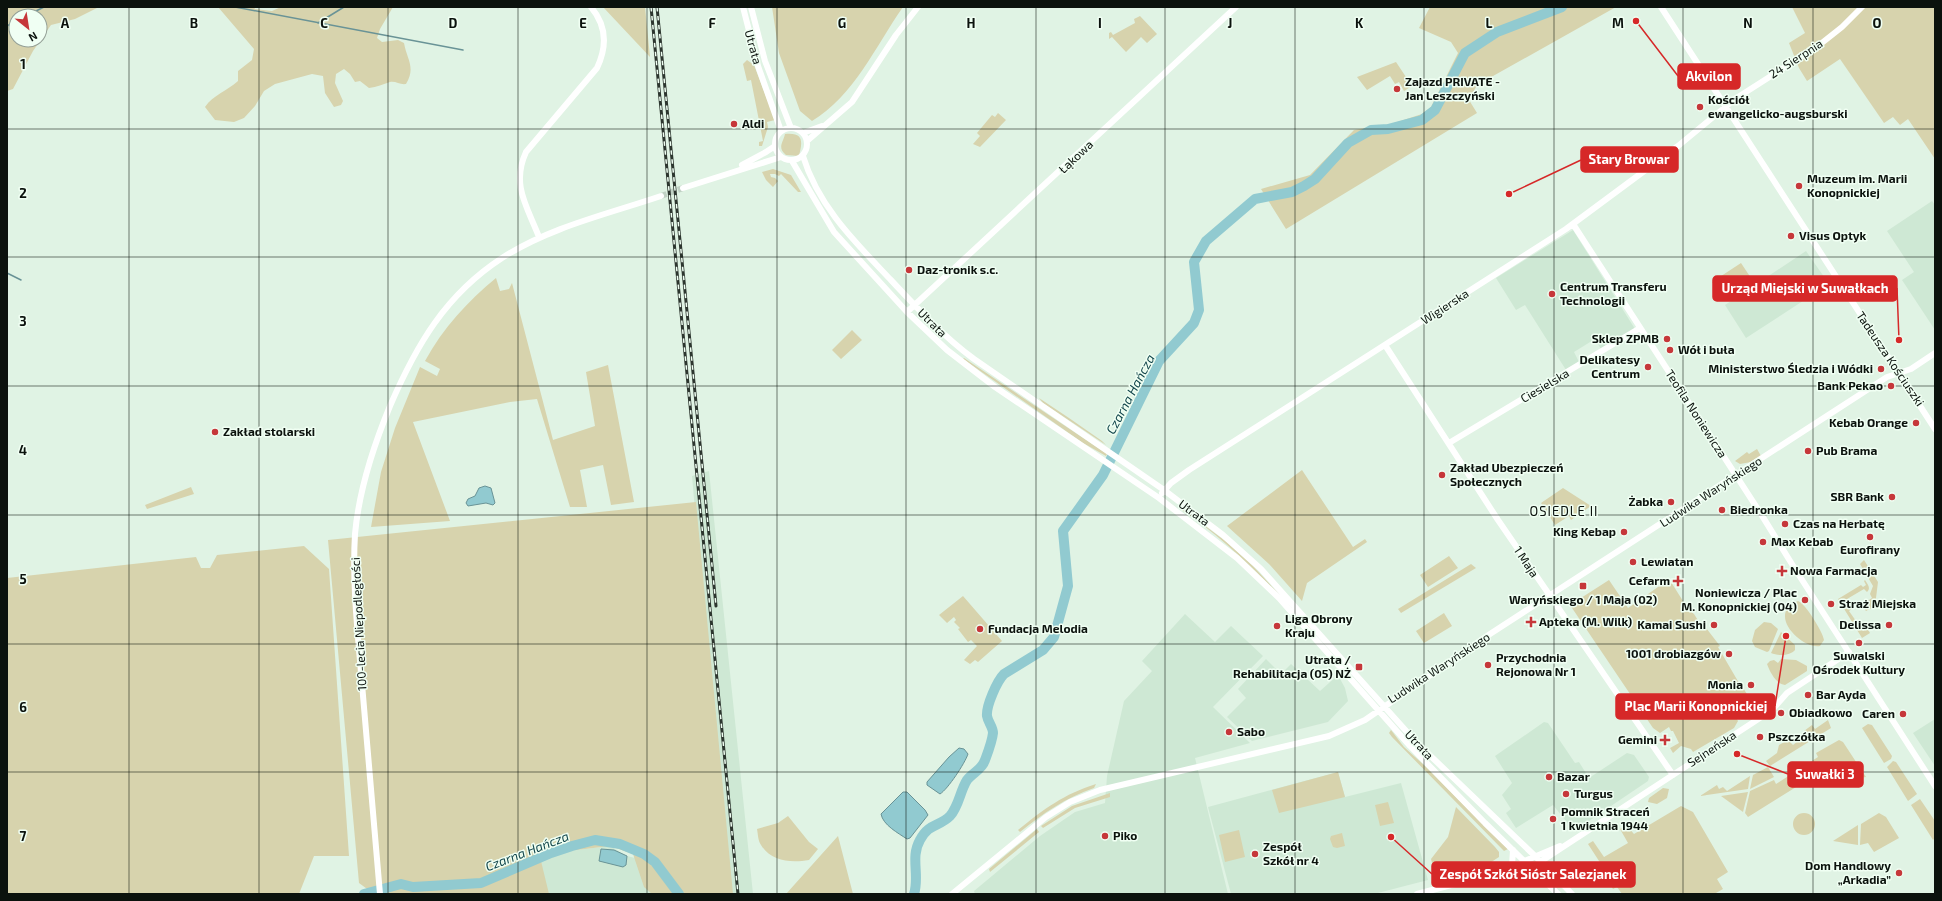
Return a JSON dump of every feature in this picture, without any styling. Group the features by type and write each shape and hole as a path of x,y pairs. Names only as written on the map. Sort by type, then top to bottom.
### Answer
{"street":[{"path":"539,237 523,198 519,182 521,164 526,152 535,140 587,80 600,62 604,50 604,34 600,19 591,7"},
{"name":"Utrata","path":"743,7 758,66 781,131"},
{"name":"Utrata","path":"751,7 765,61 790,128"},
{"path":"807,141 846,108 859,92 896,35 918,7"},
{"name":"Łąkowa","path":"907,312 1236,7"},
{"name":"Tadeusza Kościuszki","path":"1661,7 1935,429"},
{"name":"24 Sierpnia","path":"1726,107 1735,99 1818,46 1842,27 1862,7"},
{"name":"Wigierska","path":"1159,498 1171,483 1189,470 1573,224 1678,146 1726,107"},
{"path":"803,133 827,123"},
{"path":"684,188 717,176 781,157 792,161 803,156 807,146 807,141 803,133 790,128 781,131 776,138 775,146 781,157"},
{"path":"717,176 749,162 775,146"},
{"name":"Utrata","path":"803,156 814,183 840,225 915,306 953,344 1164,490 1223,535 1261,569 1383,706 1447,773 1536,857 1572,894"},
{"name":"Utrata","path":"792,161 800,172 822,214 839,239 907,312 947,350 995,387 1115,467 1215,539 1256,576 1289,610 1377,710 1485,823 1558,894"},
{"name":"100-lecia Niepodległości","path":"380,894 354,576 355,533 373,448 402,379 421,341 462,289 502,258 539,237 661,196"},
{"name":"Teofila Noniewicza","path":"1573,224 1935,786"},
{"name":"Ciesielska","path":"1449,443 1640,328"},
{"name":"1 Maja","path":"1385,345 1498,520 1673,775"},
{"name":"Ludwika Waryńskiego","path":"952,894 1037,824 1070,802 1100,790 1329,736 1365,720 1383,706 1887,377 1911,369 1935,353"},
{"name":"Sejneńska","path":"1417,894 1497,873 1531,867 1540,862 1774,709 1786,693 1849,652"},
{"name":"Sejneńska","path":"1497,873 1536,857 1550,849 1571,842"},
{"path":"1512,866 1513,850"}],"shaded area":[{"path":"7,7 99,7 75,19 51,25 48,29 48,8 8,8 8,48 35,48 13,89 7,91"},
{"path":"218,7 254,7 255,9 272,11 281,7 393,7 380,29 377,38 382,42 398,40 404,43 411,68 409,78 406,84 390,82 369,88 360,81 355,82 350,74 344,69 336,74 335,83 343,101 341,105 334,107 325,93 323,76 312,74 275,84 264,91 255,106 244,118 234,122 215,120 205,107 212,99 238,81 238,71 252,60 254,49"},
{"path":"603,7 645,7 650,57"},
{"path":"772,7 903,7 863,70 852,84 827,111 812,121 800,111 779,53"},
{"path":"1430,7 1616,7 1477,85 1469,100 1477,113 1286,229 1261,189 1310,175 1354,130 1391,124 1422,114 1431,107 1458,53 1451,42 1419,28"},
{"path":"1792,7 1935,7 1935,159 1908,119 1900,125 1893,117 1884,123 1840,59 1807,81 1799,68 1789,43 1805,33"},
{"path":"1140,16 1157,34 1147,43 1141,37 1126,52 1112,37 1109,39 1109,33 1111,32 1113,35 1135,23 1134,19"},
{"path":"747,60 754,65 775,120 767,122 768,127 762,146 759,146 759,142 763,141 751,80 747,81 743,64"},
{"path":"1396,62 1412,86 1404,91 1399,82 1395,84 1390,76 1367,90 1357,77"},
{"path":"998,113 1006,120 980,147 973,144 980,136 977,133 992,115 995,117"},
{"path":"785,134 796,135 801,139 799,156 786,155 783,152 781,145"},
{"path":"773,169 791,175 801,192 798,192 781,174 779,176 770,174 771,177 778,181 773,187 766,180 762,172"},
{"path":"1932,201 1935,205 1935,330 1902,280 1914,272 1887,231"},
{"path":"1573,230 1635,329 1601,349 1595,339 1574,352 1579,362 1566,370 1525,305 1516,310 1496,278"},
{"path":"1806,251 1829,284 1746,338 1725,305"},
{"path":"1741,263 1751,278 1722,297 1712,282"},
{"path":"496,278 500,291 509,289 512,283 553,440 595,426 586,372 608,365 634,502 611,505 603,465 580,470 587,507 570,507 537,399 510,402 413,422 450,521 371,527 381,472 395,428 420,367 437,376 440,369 425,361 432,349 448,326 466,306"},
{"path":"852,330 862,340 841,359 832,350"},
{"path":"964,358 1107,454 1106,456 1083,443 963,359"},
{"path":"1039,398 1102,441 1106,445 1043,403"},
{"path":"1757,449 1761,456 1751,462 1740,464 1735,461 1747,452 1749,454"},
{"path":"1302,470 1353,547 1365,539 1367,542 1307,583 1302,601 1269,564 1227,526"},
{"path":"709,471 753,894 729,894 692,476"},
{"path":"191,487 194,494 147,509 145,505"},
{"path":"1563,488 1591,506 1571,520 1569,516 1555,525 1541,503"},
{"path":"696,502 733,894 652,894 644,887 633,854 610,846 568,851 541,861 549,894 374,894 359,883 328,540"},
{"path":"1180,507 1228,543 1253,566 1313,631 1312,632 1282,598 1233,550 1198,521 1179,508"},
{"path":"304,546 329,569 349,856 314,856 299,894 7,894 7,578 196,557 201,568 210,568 217,555"},
{"path":"1449,556 1458,568 1428,587 1420,575"},
{"path":"1864,560 1878,582 1875,606 1866,611 1863,607 1859,609 1857,606 1860,601 1863,604 1872,598 1870,594 1873,586 1860,564"},
{"path":"1471,564 1476,568 1401,613 1398,609"},
{"path":"1609,580 1628,608 1658,587 1671,582 1688,609 1694,614 1701,625 1703,624 1720,646 1718,647 1739,683 1732,687 1734,691 1739,689 1741,685 1749,697 1736,700 1728,705 1738,721 1734,728 1693,752 1691,749 1681,746 1673,753 1670,748 1679,743 1673,731 1671,731 1669,727 1660,733 1653,728 1570,605"},
{"path":"1865,580 1869,588 1868,591 1867,592 1864,589 1847,599 1853,608 1849,611 1863,631 1867,628 1870,633 1862,638 1838,599 1861,585 1863,587 1866,585"},
{"path":"963,596 1002,641 978,662 975,660 970,664 964,660 977,646 971,640 968,642 958,629 960,628 954,622 956,620 954,617 947,623 939,615"},
{"path":"1798,601 1809,612 1823,636 1824,640 1820,646 1813,646 1797,637 1790,630 1786,622 1785,614 1789,607"},
{"path":"1444,613 1452,626 1424,643 1416,631"},
{"path":"1185,614 1215,642 1231,626 1263,656 1213,707 1250,743 1195,758 1228,894 975,894 974,891 1040,836 1075,812 1105,803 1107,776 1124,701 1152,671 1142,661"},
{"path":"1764,622 1771,623 1778,629 1769,651 1767,652 1755,647 1752,641 1755,630"},
{"path":"1781,632 1795,645 1795,650 1787,654 1777,655 1771,653"},
{"path":"1266,659 1281,674 1291,664 1320,691 1338,675 1345,688 1348,701 1328,722 1252,741 1227,717 1246,698 1238,689"},
{"path":"1781,659 1796,660 1807,666 1807,671 1785,685 1782,684 1774,677 1767,664 1774,660 1778,663"},
{"path":"1935,719 1935,766 1913,733"},
{"path":"1828,720 1831,728 1770,766 1766,761 1777,753 1779,745 1788,740 1793,745 1803,737 1801,733 1803,736 1806,734 1804,731 1812,725 1815,729"},
{"name":"Bazar","path":"1544,722 1548,723 1575,763 1579,762 1589,778 1627,753 1634,755 1649,777 1648,781 1574,831 1553,805 1516,828 1506,813 1511,809 1502,795 1512,783 1495,756"},
{"path":"1868,724 1872,725 1892,756 1891,759 1884,763 1862,728"},
{"path":"1391,730 1404,747 1508,849 1504,851 1392,737 1389,733"},
{"path":"1839,740 1843,742 1866,777 1832,783 1834,782 1832,778 1823,781 1819,775 1810,781 1809,779 1748,817 1745,813 1750,791 1774,780 1776,784 1818,757 1816,753"},
{"path":"1893,761 1896,762 1917,794 1908,801 1887,767"},
{"path":"1768,767 1774,777 1750,789 1753,775"},
{"path":"1338,772 1345,797 1401,783 1428,880 1374,894 1231,894 1208,807"},
{"path":"1338,772 1345,797 1279,813 1272,790"},
{"path":"1750,776 1748,789 1700,796 1717,785 1719,789 1723,787 1727,791"},
{"path":"1096,784 1094,788 1074,796 1055,807 1020,832 1018,830 1064,797"},
{"path":"1663,788 1669,789 1667,798 1657,804 1648,802 1649,798"},
{"path":"1748,792 1743,812 1721,796"},
{"path":"1110,793 1110,797 1075,808 1043,828 1041,826 1072,806"},
{"path":"1920,799 1935,821 1935,838 1933,840 1911,805"},
{"path":"1388,802 1394,823 1380,826 1375,805"},
{"path":"1681,806 1693,812 1728,872 1717,879 1723,889 1716,893 1717,894 1622,894 1617,887 1613,889 1607,880 1610,878 1588,844 1593,841 1604,857 1628,843 1620,829 1626,825 1634,834"},
{"path":"1456,807 1495,847 1499,852 1499,857 1479,870 1437,882 1431,859 1448,837"},
{"path":"1804,813 1812,816 1815,824 1812,832 1804,835 1796,832 1793,824 1796,816"},
{"path":"1879,813 1886,817 1899,838 1874,852 1868,843 1860,845 1861,824"},
{"path":"788,816 809,842 818,849 809,860 789,861 776,858 765,851 760,843 757,829 778,823"},
{"path":"1858,825 1858,845 1833,841"},
{"path":"1037,829 1039,832 990,872 989,869"},
{"path":"1239,830 1245,857 1225,862 1219,835"},
{"path":"1342,833 1345,846 1337,848 1333,847 1330,839 1331,836"},
{"path":"838,836 853,894 786,894"},
{"path":"610,846 627,856 639,859 666,894 447,894 568,851"}],"water":[{"path":"485,486 491,488 495,503 493,505 486,503 468,506 466,503 468,499 475,496 479,488"},
{"path":"959,748 964,749 968,754 956,776 940,794 927,785 927,782"},
{"path":"903,792 907,792 928,815 910,838 907,839 888,825 882,818 881,814"},
{"path":"601,849 614,850 627,856 626,865 623,867 599,861"}],"waterway":[{"path":"235,7 463,50"},
{"path":"318,23 344,7"},
{"name":"Czarna Hańcza","path":"914,894 916,887 915,860 917,846 920,840 927,831 950,816 967,780 980,769 984,763 993,733 987,712 992,694 998,682 1004,674 1043,650 1054,637 1068,586 1063,531 1103,475 1159,361 1194,323 1199,310 1194,262 1206,241 1255,199 1292,192 1315,179 1348,143 1371,130 1388,129 1422,120 1435,110 1465,53 1497,32 1562,7"},
{"path":"7,273 21,280"},
{"name":"Czarna Hańcza","path":"364,894 401,884 413,887 481,883 551,853 595,840 620,844 644,854 655,862 679,894"}],"tunnel":[{"path":"661,196 683,188"}],"railway":[{"path":"651,7 738,894"},
{"path":"657,7 716,606"}],"place":[{"name":"Akvilon","path":"1636,21"},
{"name":"Zajazd PRIVATE - Jan Leszczyński","path":"1397,89"},
{"name":"Kościół ewangelicko-augsburski","path":"1700,107"},
{"name":"Aldi","path":"734,124"},
{"name":"Muzeum im. Marii Konopnickiej","path":"1799,186"},
{"name":"Stary Browar","path":"1509,194"},
{"name":"Visus Optyk","path":"1791,236"},
{"name":"Daz-tronik s.c.","path":"909,270"},
{"name":"Centrum Transferu Technologii","path":"1552,294"},
{"name":"Sklep ZPMB","path":"1667,339"},
{"name":"Urząd Miejski w Suwałkach","path":"1899,340"},
{"name":"Wół i buła","path":"1670,350"},
{"name":"Delikatesy Centrum","path":"1648,367"},
{"name":"Ministerstwo Śledzia i Wódki","path":"1881,369"},
{"name":"Bank Pekao","path":"1891,386"},
{"name":"Kebab Orange","path":"1916,423"},
{"name":"Zakład stolarski","path":"215,432"},
{"name":"Pub Brama","path":"1808,451"},
{"name":"Zakład Ubezpieczeń Społecznych","path":"1442,475"},
{"name":"SBR Bank","path":"1892,497"},
{"name":"Żabka","path":"1671,502"},
{"name":"Biedronka","path":"1722,510"},
{"name":"Czas na Herbatę","path":"1785,524"},
{"name":"King Kebap","path":"1624,532"},
{"name":"Eurofirany","path":"1870,537"},
{"name":"Max Kebab","path":"1763,542"},
{"name":"Lewiatan","path":"1633,562"},
{"name":"Nowa Farmacja","path":"1782,571"},
{"name":"Cefarm","path":"1678,581"},
{"name":"Waryńskiego / 1 Maja (02)","path":"1583,586"},
{"name":"Noniewicza / Plac M. Konopnickiej (04)","path":"1805,600"},
{"name":"Straż Miejska","path":"1831,604"},
{"name":"Apteka (M. Wilk)","path":"1531,622"},
{"name":"Kamai Sushi","path":"1714,625"},
{"name":"Delissa","path":"1889,625"},
{"name":"Liga Obrony Kraju","path":"1277,626"},
{"name":"Fundacja Melodia","path":"980,629"},
{"name":"Plac Marii Konopnickiej","path":"1786,636"},
{"name":"Suwalski Ośrodek Kultury","path":"1859,643"},
{"name":"1001 drobiazgów","path":"1729,654"},
{"name":"Przychodnia Rejonowa Nr 1","path":"1488,665"},
{"name":"Utrata / Rehabilitacja (05) NŻ","path":"1359,667"},
{"name":"Monia","path":"1751,685"},
{"name":"Bar Ayda","path":"1808,695"},
{"name":"Obiadkowo","path":"1781,713"},
{"name":"Caren","path":"1903,714"},
{"name":"Sabo","path":"1229,732"},
{"name":"Pszczółka","path":"1760,737"},
{"name":"Gemini","path":"1665,740"},
{"name":"Suwałki 3","path":"1737,754"},
{"name":"Bazar","path":"1549,777"},
{"name":"Turgus","path":"1566,794"},
{"name":"Pomnik Straceń 1 kwietnia 1944","path":"1553,819"},
{"name":"Piko","path":"1105,836"},
{"name":"Zespół Szkół Sióstr Salezjanek","path":"1391,837"},
{"name":"Zespół Szkół nr 4","path":"1255,854"},
{"name":"Dom Handlowy „Arkadia”","path":"1899,873"}],"district":[{"name":"OSIEDLE II","path":"1564,511"}]}
